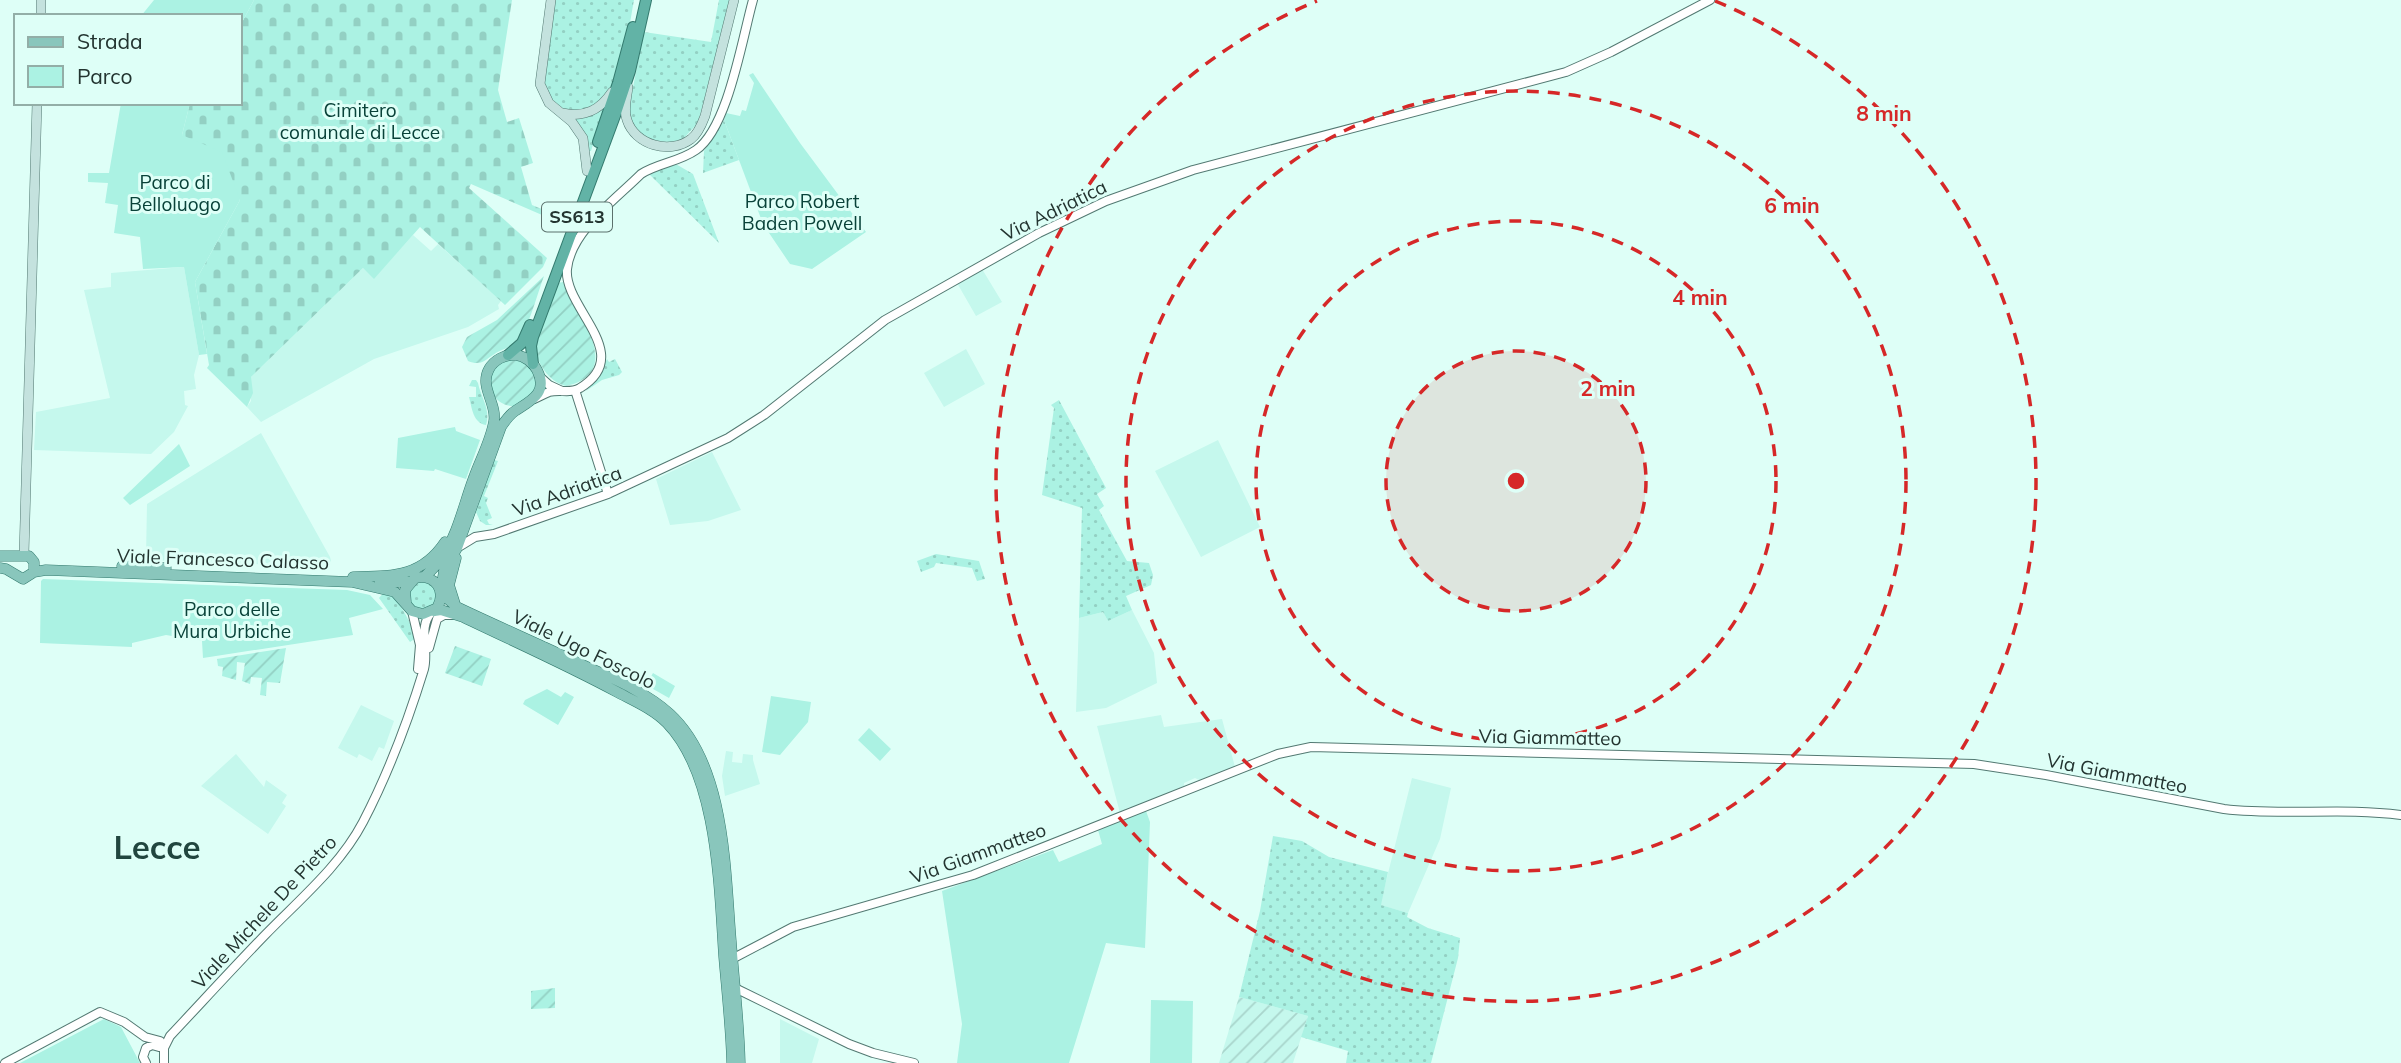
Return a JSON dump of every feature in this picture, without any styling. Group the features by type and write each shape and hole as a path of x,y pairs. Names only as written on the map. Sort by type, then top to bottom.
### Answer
{"highway":[{"path":"587,171 618,83 639,0"},
{"path":"630,71 646,0"},
{"name":"SS613","path":"533,364 530,346 617,113 630,71"},
{"name":"SS613","path":"508,355 527,335 587,171"}],"main road":[{"path":"551,0 540,85 549,103 575,126 583,138 587,171"},
{"path":"630,71 625,110 630,127 636,135 644,141 663,146 681,144 691,139 698,132 705,116 734,0"},
{"path":"561,113 581,114 596,110 604,104 618,83"},
{"path":"12,573 11,564 20,555 37,105"},
{"path":"457,548 444,571 440,603 432,612 419,614 409,606 404,594 459,519 494,422 486,377 494,363 508,355 518,355 533,364 539,376 539,391 526,406 517,409 504,408 491,399"},
{"path":"457,607 449,585 457,548 501,427 517,409"},
{"path":"0,556 20,555 34,567 23,579 0,568"},
{"name":"Viale Francesco Calasso","path":"34,567 415,577"},
{"name":"Viale Francesco Calasso","path":"34,567 46,570 344,581 390,590 409,606"},
{"path":"415,577 432,579 441,591"},
{"name":"Viale Ugo Foscolo","path":"441,591 457,607 612,679 653,701 683,727 707,776 718,814 724,862 729,961"},
{"name":"Viale Ugo Foscolo","path":"432,612 448,612 467,619 591,678 650,710 665,721 678,736 695,768 708,807 729,961"},
{"path":"729,961 735,988 740,1063"},
{"path":"729,961 732,1063"}],"street":[{"path":"534,399 549,393 575,390 589,382 595,374 601,359 599,343 568,283 567,268 576,239 641,174 690,154 708,139 721,117 752,0"},
{"name":"Via Adriatica","path":"457,548 475,537 494,534 608,494 649,477 742,430 773,409 885,320 1039,233 1106,201 1193,170 1557,75 1611,52 1710,0"},
{"path":"539,376 562,391"},
{"path":"575,390 608,494"},
{"name":"Viale Michele De Pietro","path":"388,765 420,659 420,645 409,606"},
{"name":"Viale Michele De Pietro","path":"155,1044 170,1036 343,853 361,826 398,743 426,658 425,619 432,612"},
{"path":"426,658 437,619 444,615 467,619"},
{"name":"Via Giammatteo","path":"729,961 793,928 973,875 1278,754 1311,747 1974,764 2246,812 2343,810 2401,815"},
{"path":"735,988 849,1044 914,1063"},
{"path":"5,1063 100,1012 155,1044 162,1059"},
{"name":"Viale Michele De Pietro","path":"162,1059 170,1036"},
{"path":"146,1063 144,1051 155,1044"}],"shaded area":[{"path":"413,235 431,251 438,244 501,301 499,309 468,327 374,359 261,422 247,407 251,401 251,377 363,268 374,278"},
{"path":"184,267 199,355 194,375 196,389 184,391 185,405 188,406 174,432 151,454 34,450 36,412 110,398 84,290 111,287 111,273"},
{"path":"982,269 1002,302 976,316 957,283"},
{"path":"966,349 985,384 944,407 924,373"},
{"path":"261,433 330,557 328,567 148,560 147,504"},
{"path":"1218,440 1260,527 1201,557 1155,471"},
{"path":"712,452 741,510 708,521 670,525 656,479"},
{"path":"1132,610 1154,653 1157,683 1106,708 1076,712 1079,618 1103,612 1108,621"},
{"path":"361,705 394,721 384,749 379,747 372,761 359,754 357,758 338,748"},
{"path":"1161,715 1164,727 1222,719 1235,767 1199,780 1195,778 1184,783 1184,786 1120,813 1097,726"},
{"path":"726,751 733,752 732,762 742,763 743,754 753,755 760,784 725,796 722,776"},
{"path":"236,754 264,787 266,780 287,795 282,803 286,806 268,834 201,786"},
{"path":"1412,778 1451,788 1440,839 1408,913 1380,905"},
{"path":"1239,997 1308,1016 1293,1063 1219,1063"},
{"path":"780,1019 819,1039 812,1063 780,1063"}],"green space":[{"path":"154,0 254,0 242,22 242,14 143,14"},
{"name":"Cimitero comunale di Lecce","path":"254,0 512,0 498,90 507,122 519,118 533,163 521,167 532,205 551,213 549,218 471,184 469,188 547,258 543,267 505,305 420,227 374,279 363,268 251,377 253,393 247,407 207,368 209,365 195,282 240,200 182,135 190,105 242,105 242,22"},
{"path":"554,0 634,0 623,53 609,91 598,104 584,111 567,110 557,104 544,82"},
{"path":"719,0 730,0 698,123 684,138 674,142 653,141 636,130 628,112 644,32 711,42"},
{"name":"Parco Robert Baden Powell","path":"753,73 800,143 866,232 812,269 790,264 763,224 724,120 726,113 740,116 742,110 746,111 754,83 749,75"},
{"name":"Parco di Belloluogo","path":"121,105 190,105 182,135 222,152 240,200 195,282 207,354 199,355 184,267 143,269 140,237 114,233 118,205 105,203 108,183 88,182 88,173 109,173"},
{"path":"605,107 589,151 587,141 571,116 594,114"},
{"path":"724,120 739,160 703,173 704,151"},
{"path":"674,163 693,174 719,243 648,173"},
{"path":"544,276 527,326 517,341 482,362 468,361 462,347 467,337 497,320"},
{"path":"563,282 593,341 595,356 593,369 584,379 566,386 544,371 535,345 558,283"},
{"path":"607,359 609,362 615,359 622,372 602,380 586,391 598,377"},
{"path":"513,360 529,367 536,383 529,399 513,406 497,399 490,383 497,367"},
{"path":"472,380 478,383 485,404 486,425 478,421 472,410 469,397 476,397 476,387 469,386"},
{"path":"1059,400 1106,488 1097,494 1104,506 1099,510 1127,561 1149,563 1153,575 1151,585 1126,596 1132,610 1108,621 1103,612 1079,618 1082,508 1042,495 1054,408 1051,405"},
{"path":"455,427 456,431 480,440 466,479 435,469 396,468 398,438"},
{"path":"179,444 190,466 130,505 123,498"},
{"path":"494,460 498,461 484,496 488,498 486,503 492,518 487,520 493,525 486,525 480,521 476,512"},
{"path":"936,554 979,561 985,579 977,581 972,568 936,563 934,567 921,572 917,561"},
{"name":"Parco delle Mura Urbiche","path":"43,579 347,590 370,595 383,609 349,618 353,635 203,658 202,641 166,635 132,643 132,647 40,643"},
{"path":"423,582 433,586 437,596 433,606 423,610 413,606 409,596 413,586"},
{"path":"385,591 393,594 409,620 416,638 410,642 379,598"},
{"path":"455,646 491,659 482,686 445,673"},
{"path":"286,648 280,683 267,682 266,696 260,695 262,678 251,677 250,684 242,681 245,663 237,662 236,680 222,676 223,667 218,666 217,659"},
{"path":"653,673 675,686 669,698 646,685"},
{"path":"547,689 561,697 565,692 574,697 558,725 523,704 525,700"},
{"path":"771,696 811,702 808,722 780,755 762,752"},
{"path":"869,728 891,749 880,761 858,740"},
{"path":"1146,811 1150,822 1145,948 1106,943 1069,1063 957,1063 962,1024 942,891 1053,850 1059,862 1102,844 1098,830"},
{"path":"1273,836 1302,841 1329,857 1388,872 1381,905 1408,913 1407,917 1428,928 1460,938 1458,958 1431,1063 1346,1063 1348,1051 1301,1037 1308,1016 1239,997 1260,911"},
{"path":"555,988 555,1008 531,1009 531,991"},
{"path":"1151,1000 1193,1001 1192,1063 1150,1063"},
{"path":"104,1019 121,1027 140,1063 20,1063"}],"district":[{"name":"Lecce","path":"157,847"}]}
